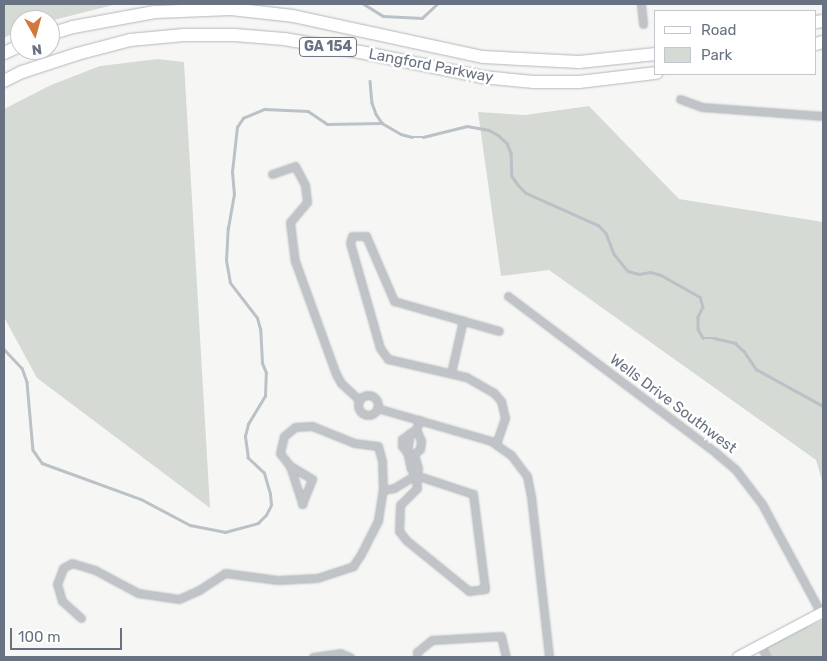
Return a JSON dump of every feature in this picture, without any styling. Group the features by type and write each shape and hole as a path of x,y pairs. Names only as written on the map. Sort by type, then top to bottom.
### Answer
{"highway":[{"name":"Langford Parkway","path":"60,31 155,12 231,9 293,16 462,54 500,59 579,62 654,54"},
{"name":"Langford Parkway","path":"4,81 22,72 77,54 130,40 184,35 235,35 284,39 360,52 483,78 534,82 579,82 654,73"}],"main road":[{"path":"738,657 822,612"}],"street":[{"path":"641,4 643,24"},
{"path":"680,100 702,107 823,116"},
{"path":"272,174 295,166 305,186 307,202 290,222 295,261 336,374 341,383 359,400"},
{"path":"496,444 505,424 504,408 501,400 466,377 388,359 378,339 350,243 352,236 366,236 394,301 499,331"},
{"name":"Wells Drive Southwest","path":"508,296 736,470 762,504 822,612"},
{"path":"451,373 463,320"},
{"path":"369,395 377,401 377,408 374,413 364,415 358,409 359,400 369,395"},
{"path":"377,408 496,444 511,455 527,476 549,657"},
{"path":"416,475 417,488 400,505 399,531 406,540 469,591 485,589 473,494 416,475 411,469 410,454 420,420"},
{"path":"81,618 62,602 57,584 63,568 72,563 95,570 138,593 179,599 199,590 225,573 288,579 317,578 353,566 362,554 378,520 383,490 382,461 378,446 354,443 312,426 295,427 284,436 280,453 290,466 312,479 302,504 290,466"},
{"path":"410,454 402,446 402,439 415,432"},
{"path":"383,490 394,488 416,475"},
{"path":"417,657 417,652 432,640 501,636 506,657"},
{"path":"761,645 766,657"},
{"path":"313,657 340,653 350,657"}],"green space":[{"path":"4,4 117,4 60,18 60,10 10,10 10,35 4,38"},
{"path":"158,59 184,62 210,508 37,378 5,319 4,109 51,85 100,66"},
{"path":"589,106 679,199 823,222 823,484 816,460 549,270 501,276 478,112 525,115"},
{"path":"823,620 823,657 767,657 765,645"}],"waterway":[{"path":"364,4 383,16"},
{"path":"383,16 422,18 437,4"},
{"path":"370,81 372,103 376,114 382,123 401,134 423,137 467,126 489,130 498,135 507,143 511,153 512,176 526,193 598,225 606,233 614,254 628,271 639,274 650,272 661,275 700,297 703,307 698,317 698,329 703,338 714,338 735,343 744,351 756,369 823,406"},
{"path":"4,349 22,368 27,382 33,450 42,463 141,499 190,525 225,532 258,523 266,515 271,505 270,494 264,473 248,458 245,436 248,424 265,396 266,373 262,363 260,329 257,318 230,283 226,261 228,228 234,195 232,172 237,127 243,118 264,109 308,111 327,124 382,123"}]}
